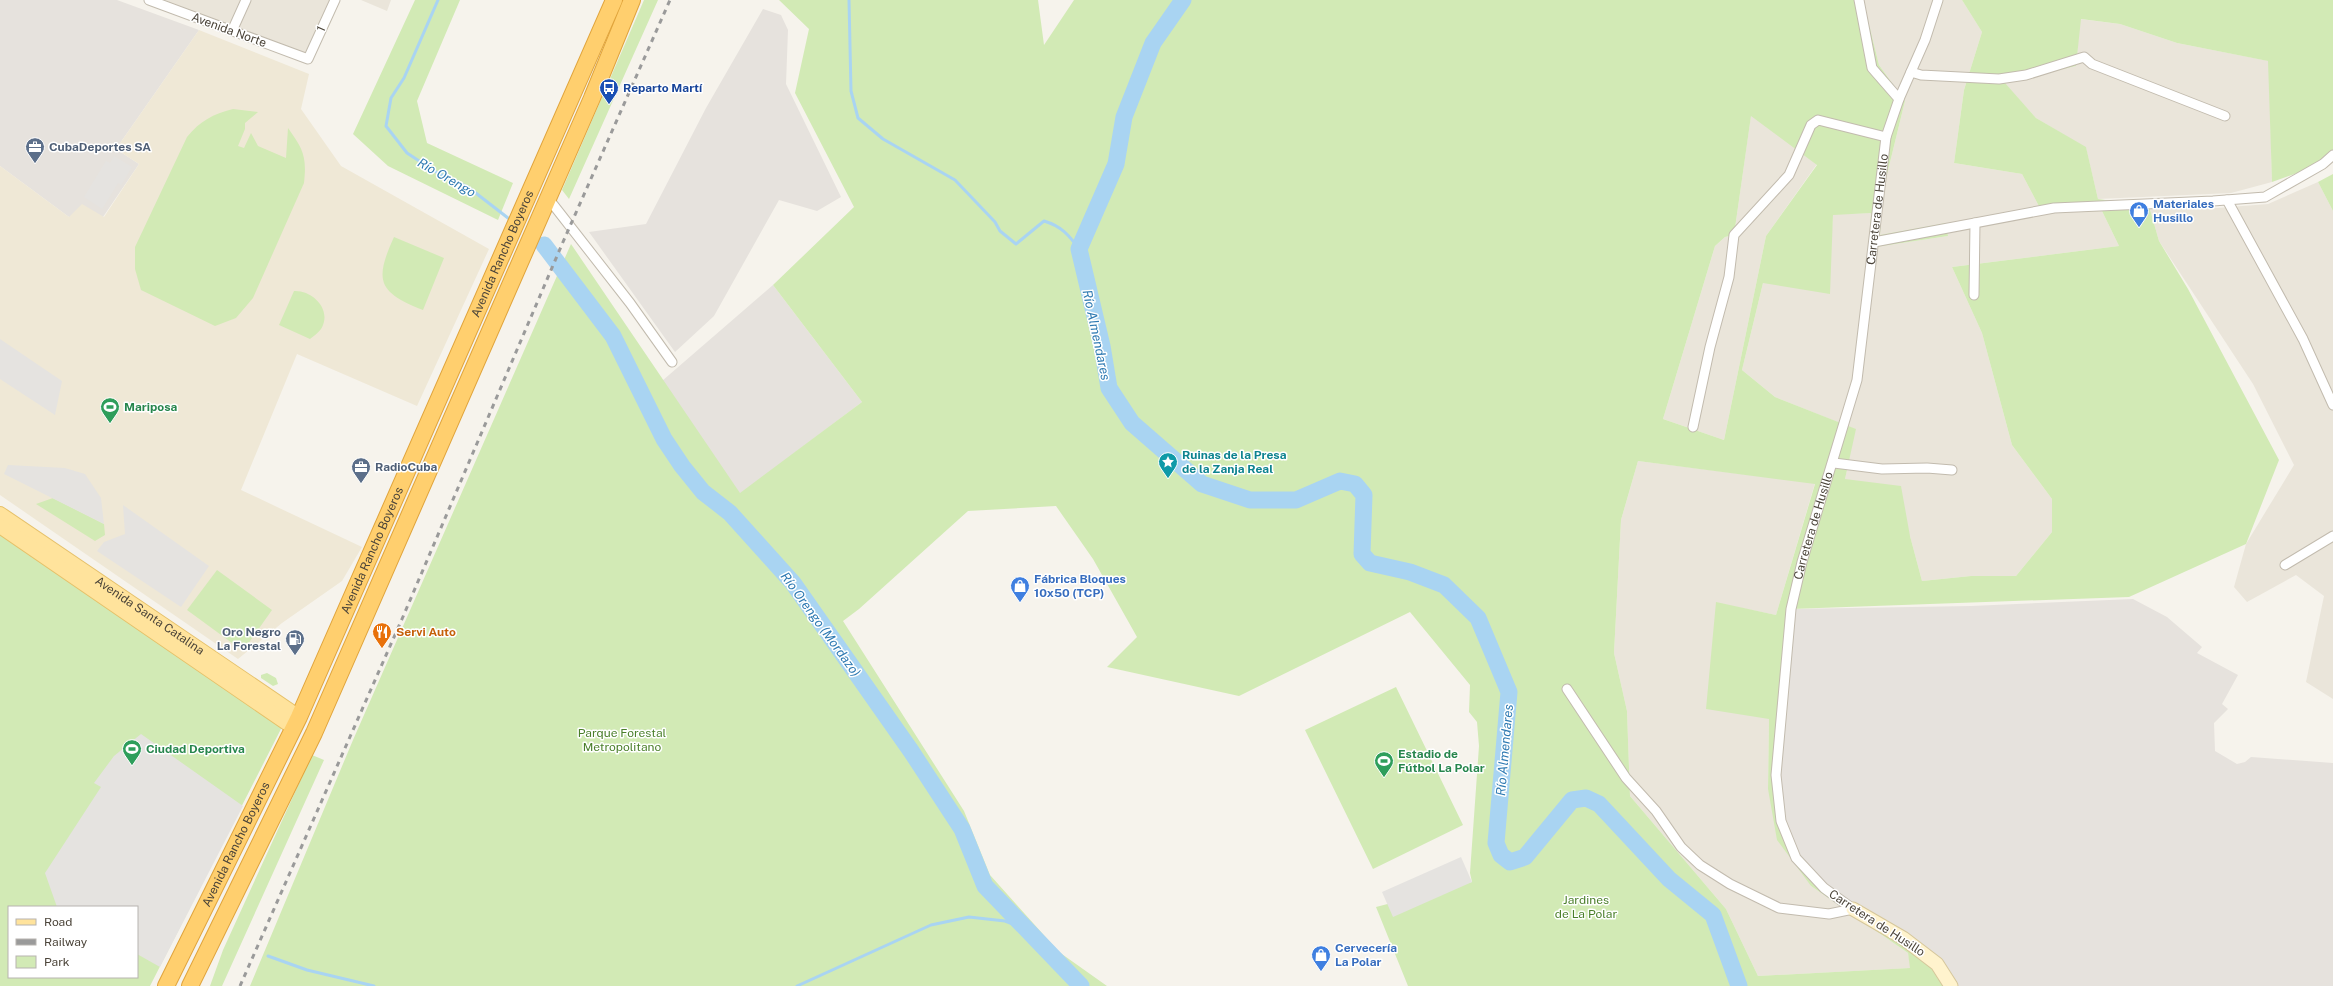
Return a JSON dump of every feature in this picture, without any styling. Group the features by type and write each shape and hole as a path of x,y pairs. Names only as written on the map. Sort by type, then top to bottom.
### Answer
{"highway":[{"name":"Avenida Rancho Boyeros","path":"166,986 295,726 523,212 614,0"},
{"name":"Avenida Rancho Boyeros","path":"190,986 299,765 525,252 632,0"},
{"path":"299,765 308,738 295,726 333,689"}],"main road":[{"name":"Avenida Santa Catalina","path":"0,514 295,726"},
{"name":"Avenida Santa Catalina","path":"0,526 295,726"}],"street":[{"name":"Avenida Norte","path":"152,0 308,59"},
{"path":"232,31 246,0"},
{"name":"1","path":"308,59 335,0"},
{"path":"1859,0 1872,68 1899,99"},
{"name":"Carretera de Husillo","path":"1938,0 1925,40 1899,99 1886,137 1860,362 1834,463 1802,562 1791,609 1776,775 1781,821 1796,858 1824,888 1853,909 1904,938 1937,964 1951,986"},
{"path":"1911,72 1921,75 1999,79 2026,75 2084,57 2092,64 2225,116"},
{"path":"1693,427 1710,347 1729,277 1734,235 1789,175 1811,125 1818,120 1886,137"},
{"path":"1874,242 2054,208 2265,197 2323,164 2333,155"},
{"path":"548,198 620,291 672,362"},
{"path":"2227,200 2303,339 2333,405"},
{"path":"1974,295 1976,223"},
{"path":"1834,463 1882,469 1927,468 1952,470"},
{"path":"2285,565 2333,536"},
{"path":"1567,689 1626,778 1656,811 1681,847 1700,865 1730,884 1780,908 1830,914 1853,909"}],"shaded area":[{"path":"0,0 117,0 199,30 116,149 139,164 103,217 69,217 0,166"},
{"path":"149,0 339,0 308,59"},
{"path":"361,0 391,0 387,11"},
{"path":"1863,0 1962,0 1982,32 1964,90 1954,163 2022,174 2042,212 2102,211 2119,246 1952,267 1982,333 2012,445 2052,499 2052,532 2016,576 1971,576 1922,581 1910,536 1845,479 1855,429 1775,397 1742,370 1763,283 1831,245 1833,214 1871,213 1869,248 1948,236 1946,223 1880,235 1882,195 1905,101 1879,65"},
{"path":"763,9 781,15 788,30 786,84 841,197 817,211 779,200 714,316 675,352 589,232 646,224 706,108"},
{"path":"2080,19 2120,24 2177,43 2269,61 2272,182 2231,193 2098,199 2086,148 2036,118 2004,83 2076,66"},
{"path":"199,30 309,74 301,109 341,166 489,249 417,406 297,354 241,490 362,547 342,581 282,623 238,659 0,495 0,166 69,217 82,204 104,217 139,164 116,149"},
{"path":"1751,115 1817,164 1766,236 1724,440 1663,419 1715,246 1725,237 1734,235"},
{"path":"114,156 132,167 121,185 118,183 102,209 84,197 106,161 110,163"},
{"path":"2318,182 2333,211 2333,699 2306,682 2324,596 2296,575 2247,602 2234,587 2246,544 2294,465 2253,384 2159,241 2149,206 2217,208 2268,204"},
{"path":"773,285 862,402 740,494 662,381"},
{"path":"0,339 62,381 55,415 0,379"},
{"path":"1638,461 1815,483 1776,615 1717,603 1715,625 1769,719 1768,789 1811,886 1908,953 1911,968 1758,976 1726,909 1630,796 1627,711 1614,653 1621,520"},
{"path":"8,465 65,468 85,474 101,498 104,524 4,474"},
{"path":"123,505 209,566 181,607 97,551 104,542 125,534"},
{"path":"2133,599 2167,617 2202,647 2197,653 2238,675 2222,704 2228,709 2214,723 2215,751 2237,764 2245,762 2251,757 2333,763 2333,986 1951,986 1853,909 1796,858 1781,821 1776,775 1791,609 1971,606"},
{"path":"141,734 243,806 160,967 138,955 138,906 57,906 45,873 101,787 94,783 114,756"},
{"path":"1461,857 1472,882 1393,917 1382,892"}],"green space":[{"path":"415,0 460,0 417,101 427,143 513,183 498,220 388,166 353,134"},
{"path":"644,0 658,0 569,199 562,190"},
{"path":"779,0 1038,0 1044,45 1074,0 1863,0 1879,65 1905,101 1882,195 1880,235 1946,223 1948,236 1869,248 1871,213 1833,215 1830,294 1763,283 1742,370 1775,397 1856,429 1845,479 1901,486 1910,536 1922,581 1971,576 2016,576 2052,532 2052,499 2012,445 1982,333 1952,267 2119,246 2102,211 2042,212 2022,174 1954,163 1964,90 1982,32 1962,0 2333,0 2333,155 2323,164 2272,182 2268,61 2177,43 2120,24 2081,19 2076,66 2005,83 2036,118 2086,147 2098,199 2149,206 2159,241 2188,289 2279,460 2246,544 2129,597 1791,609 1776,775 1781,821 1796,858 1824,888 1894,932 1951,986 1408,986 1376,907 1472,882 1470,873 1479,746 1477,722 1469,712 1470,685 1410,612 1239,696 1107,667 1137,637 1093,559 1056,506 968,511 859,609 843,621 964,811 990,875 1059,952 1107,986 250,986 353,740 571,244 740,493 862,402 773,285 854,207 795,93 809,29","holes":["1751,116 1817,165 1766,236 1724,440 1663,419 1715,246 1725,237 1734,235","1638,461 1815,484 1776,615 1716,602 1706,709 1769,719 1768,789 1777,840 1811,886 1908,953 1910,968 1758,976 1726,909 1630,796 1627,711 1614,653 1621,520"]},
{"path":"233,109 258,112 245,123 245,129 238,146 244,148 251,133 258,146 286,158 288,128 303,153 305,174 304,183 253,298 236,318 215,326 141,290 135,269 135,247 187,137 202,122 219,113"},
{"path":"2333,174 2333,211 2318,182"},
{"path":"394,237 444,258 423,310 408,304 397,297 389,291 384,283 384,264"},
{"path":"294,291 307,293 318,301 324,312 322,327 318,333 310,339 279,325"},
{"path":"53,498 104,524 105,535 95,541 36,504"},
{"name":"Ciudad Deportiva","path":"0,534 283,725 150,986 0,986"},
{"path":"217,570 272,610 243,651 187,610"},
{"path":"267,673 276,678 278,684 273,686 261,678 261,675"},
{"name":"Estadio de Fútbol La Polar","path":"1396,687 1463,825 1373,869 1305,730"},
{"path":"312,755 324,760 222,986 210,986 223,950"}],"waterway":[{"name":"Río Orengo","path":"438,0 404,78 391,98 386,126 407,153 436,172 468,187 508,218"},
{"name":"Río Almendares","path":"849,0 851,91 858,118 883,139 955,180 995,222 1000,231 1016,244 1044,221 1064,232 1072,239 1079,249"},
{"name":"Río Almendares","path":"1183,0 1153,43 1124,117 1116,164 1079,249 1102,346 1109,388 1132,423 1202,484 1250,500 1296,500 1340,481 1355,484 1364,495 1362,554 1370,563 1410,572 1444,585 1478,618 1509,692 1496,843 1501,855 1510,862 1525,857 1572,800 1586,798 1599,804 1669,879 1713,915 1739,986"},
{"name":"Río Orengo (Mordazo)","path":"544,245 613,336 664,439 682,466 703,492 730,513 793,583 911,751 962,829 985,886 1081,986"},
{"path":"797,986 931,925 969,917 1005,921 1023,928"},
{"path":"268,956 307,970 374,986"}],"railway":[{"path":"240,986 402,619 563,242 670,0"}],"place":[{"name":"Reparto Martí","path":"609,105"},
{"name":"CubaDeportes SA","path":"35,164"},
{"name":"Materiales Husillo","path":"2139,228"},
{"name":"Mariposa","path":"110,424"},
{"name":"Ruinas de la Presa de la Zanja Real","path":"1168,479"},
{"name":"RadioCuba","path":"361,484"},
{"name":"Fábrica Bloques 10x50 (TCP)","path":"1020,603"},
{"name":"Servi Auto","path":"382,649"},
{"name":"Oro Negro La Forestal","path":"295,656"},
{"name":"Ciudad Deportiva","path":"132,766"},
{"name":"Estadio de Fútbol La Polar","path":"1384,778"},
{"name":"Cervecería La Polar","path":"1321,972"}],"park label":[{"name":"Parque Forestal Metropolitano","path":"622,740"},
{"name":"Jardines de La Polar","path":"1586,907"}]}
